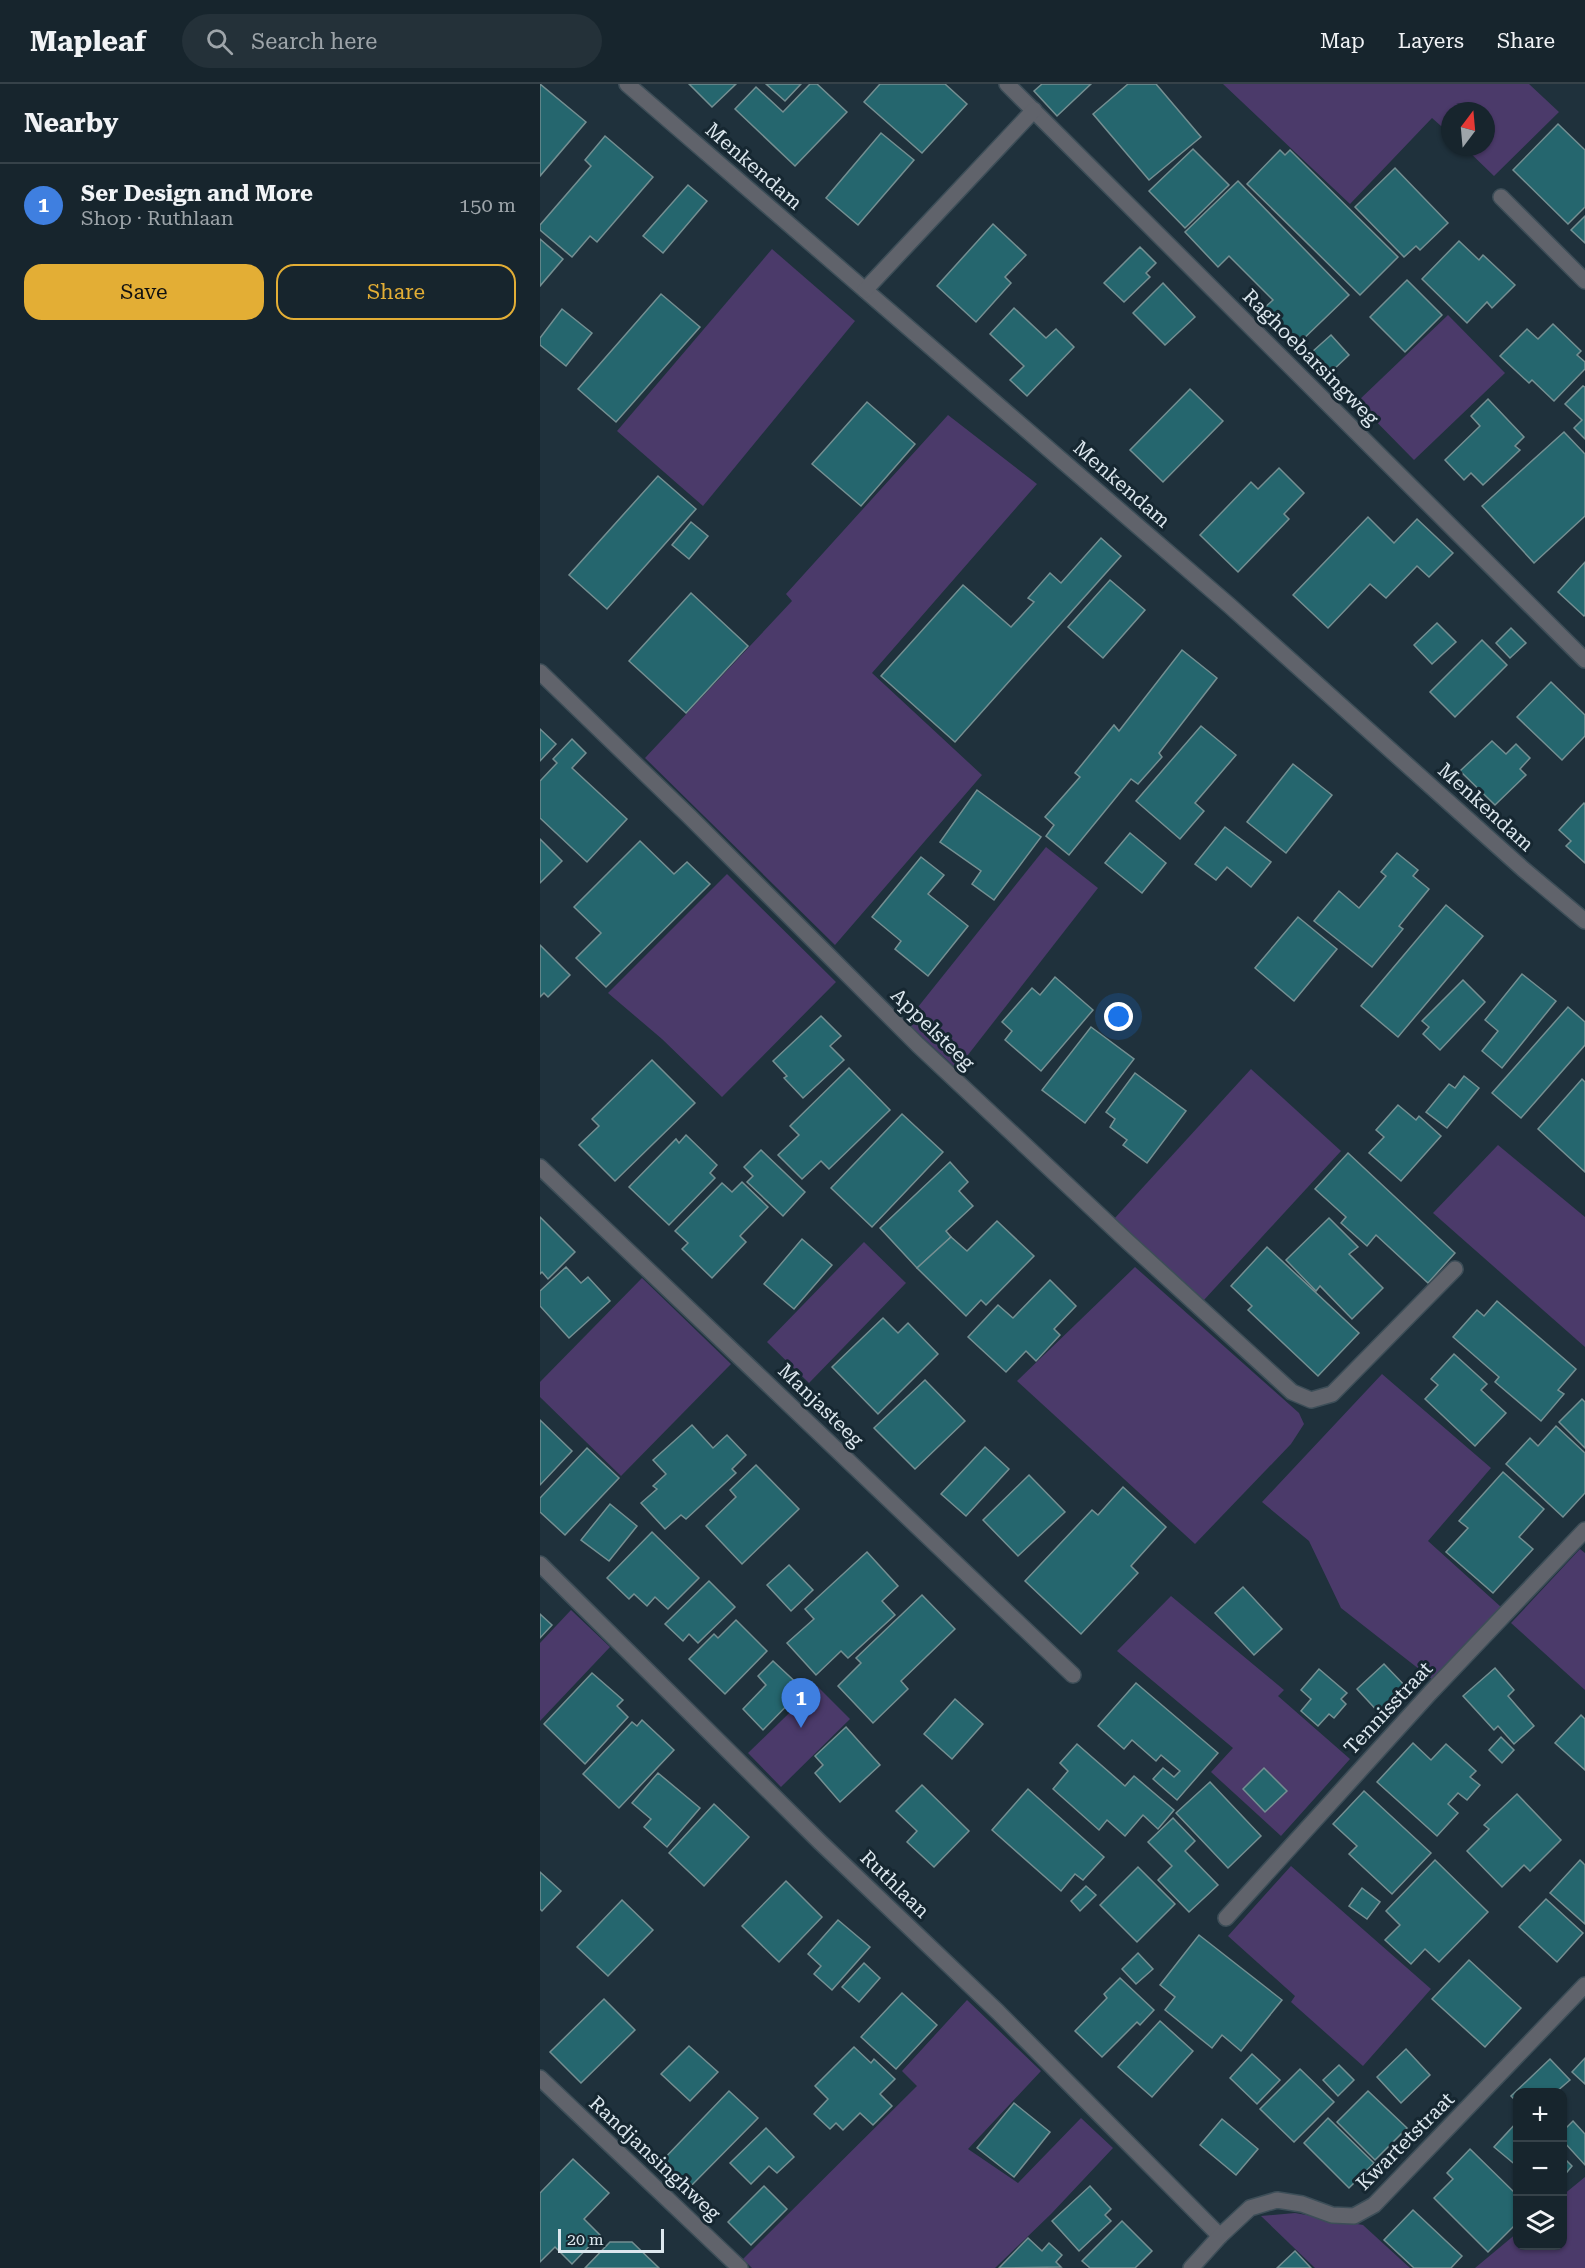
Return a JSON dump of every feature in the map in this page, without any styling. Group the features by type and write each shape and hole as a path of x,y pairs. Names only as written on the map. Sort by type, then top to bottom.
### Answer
{"street":[{"name":"Menkendam","path":"627,84 1230,606 1514,861 1585,921"},
{"name":"Raghoebarsingweg","path":"1007,84 1585,660"},
{"path":"865,290 1034,110"},
{"path":"1501,197 1585,281"},
{"name":"Appelsteeg","path":"540,672 690,817 926,1053 1292,1392 1311,1400 1332,1394 1455,1269"},
{"name":"Manjasteeg","path":"540,1167 1073,1675"},
{"name":"Tennisstraat","path":"1226,1918 1430,1693 1585,1530"},
{"name":"Ruthlaan","path":"540,1564 820,1842 998,2012 1220,2236"},
{"name":"Kwartetstraat","path":"1191,2268 1250,2208 1278,2200 1302,2204 1332,2215 1354,2216 1374,2205 1585,1985"},
{"name":"Randjansinghweg","path":"540,2078 740,2268"}],"shaded area":[{"path":"1223,84 1529,84 1559,112 1494,176 1473,156 1495,156 1495,102 1441,102 1441,126 1432,118 1350,204"},
{"path":"772,249 855,321 703,506 617,431"},
{"path":"1448,315 1505,373 1414,460 1357,402"},
{"path":"948,415 1037,484 872,673 982,775 835,945 645,758 792,601 786,594"},
{"path":"1046,847 1098,888 957,1069 906,1022"},
{"path":"727,874 836,982 722,1097 662,1039 608,993"},
{"path":"1251,1069 1341,1151 1204,1300 1114,1219"},
{"path":"1498,1145 1585,1217 1585,1347 1433,1213"},
{"path":"864,1242 906,1283 809,1383 767,1342"},
{"path":"1135,1267 1299,1413 1304,1424 1291,1444 1195,1544 1017,1381"},
{"path":"642,1278 731,1364 621,1476 540,1397 540,1382"},
{"path":"1382,1374 1491,1468 1428,1541 1501,1607 1433,1680 1341,1608 1309,1541 1262,1502"},
{"path":"1580,1549 1585,1553 1585,1690 1511,1623"},
{"path":"1171,1596 1284,1690 1278,1696 1350,1759 1281,1836 1211,1772 1233,1748 1117,1651"},
{"path":"571,1610 610,1647 540,1721 540,1643"},
{"path":"817,1686 850,1719 781,1787 748,1753"},
{"path":"1291,1866 1431,1989 1363,2066 1291,2002 1295,1996 1228,1936"},
{"path":"967,2000 1041,2071 968,2149 1018,2183 1081,2118 1113,2148 1051,2214 995,2268 752,2268 743,2259 917,2086 902,2071"},
{"path":"1585,2177 1585,2268 1475,2268 1513,2236 1513,2250 1567,2250 1567,2192"},
{"path":"1295,2213 1363,2225 1410,2268 1315,2268 1261,2216"}],"building":[{"path":"540,84 586,122 540,176"},
{"path":"689,84 736,84 712,107"},
{"path":"766,84 801,84 785,101"},
{"path":"810,84 817,84 847,112 795,166 735,109 756,87 783,112"},
{"path":"880,84 945,84 967,104 922,153 864,102"},
{"path":"1042,84 1091,84 1057,116 1034,91"},
{"path":"1128,84 1156,84 1201,137 1149,180 1093,114"},
{"path":"1558,124 1585,150 1585,207 1568,224 1513,170"},
{"path":"881,133 914,160 858,225 826,198"},
{"path":"605,136 653,177 597,242 590,236 572,257 540,230 540,225 591,166 585,160"},
{"path":"1193,149 1229,185 1185,228 1149,191"},
{"path":"1280,150 1285,155 1290,150 1398,257 1360,295 1247,184"},
{"path":"1395,168 1448,223 1420,250 1416,246 1404,257 1355,207"},
{"path":"1238,181 1349,295 1297,345 1262,310 1273,300 1229,256 1218,267 1185,232"},
{"path":"688,185 707,201 663,253 643,236"},
{"path":"1585,216 1585,243 1571,230"},
{"path":"993,224 1026,255 1005,277 1011,283 976,322 937,286"},
{"path":"540,239 563,259 540,286"},
{"path":"1459,241 1479,260 1483,255 1515,285 1492,308 1487,302 1467,323 1422,279"},
{"path":"1140,247 1156,263 1146,273 1150,277 1124,302 1104,283"},
{"path":"1407,280 1442,315 1405,352 1370,317"},
{"path":"1163,283 1195,317 1165,345 1133,313"},
{"path":"661,294 700,327 616,422 578,389"},
{"path":"1014,308 1046,338 1056,329 1074,347 1027,396 1010,380 1024,366 990,334"},
{"path":"562,309 592,333 566,366 540,345 540,338"},
{"path":"1553,324 1581,351 1577,355 1585,362 1585,369 1554,401 1532,380 1529,383 1500,356 1527,329 1538,339"},
{"path":"1331,335 1349,355 1330,373 1312,352"},
{"path":"1583,386 1585,387 1585,439 1574,428 1582,420 1565,404"},
{"path":"1190,389 1223,421 1163,482 1130,450"},
{"path":"1488,399 1524,437 1515,446 1520,450 1483,485 1471,473 1464,480 1445,460 1480,426 1471,416"},
{"path":"867,402 915,444 861,506 812,464"},
{"path":"1564,432 1585,454 1585,516 1534,563 1482,506"},
{"path":"1279,468 1304,493 1284,514 1289,519 1238,572 1200,535 1251,482 1258,489"},
{"path":"658,476 696,509 607,609 569,575"},
{"path":"1368,517 1394,543 1417,519 1453,553 1429,577 1417,566 1386,598 1370,584 1328,628 1293,595"},
{"path":"691,522 708,536 689,559 672,545"},
{"path":"1101,538 1121,556 955,742 881,676 963,585 1011,627 1034,602 1028,598 1050,573 1061,583"},
{"path":"1585,562 1585,615 1584,616 1558,592"},
{"path":"1110,580 1145,610 1103,658 1068,627"},
{"path":"691,593 748,646 686,713 629,661"},
{"path":"1437,623 1456,642 1432,664 1414,645"},
{"path":"1511,628 1526,643 1510,658 1496,643"},
{"path":"1482,640 1507,665 1455,717 1430,692"},
{"path":"1182,650 1217,678 1159,753 1162,757 1138,784 1131,779 1069,855 1046,836 1054,825 1045,817 1080,777 1075,773 1114,725 1119,731"},
{"path":"1551,682 1585,715 1585,736 1562,760 1517,717"},
{"path":"1201,726 1236,755 1195,803 1204,811 1180,839 1136,801"},
{"path":"540,729 556,744 540,761"},
{"path":"572,739 586,753 572,768 627,819 587,862 540,818 540,781 557,763 553,759"},
{"path":"1492,741 1506,754 1516,744 1530,758 1520,769 1526,775 1495,805 1460,771"},
{"path":"1293,764 1332,795 1286,853 1247,822"},
{"path":"977,790 1041,837 994,900 972,884 981,871 940,842"},
{"path":"1584,803 1585,863 1566,846 1571,841 1559,830"},
{"path":"1225,827 1271,862 1251,887 1227,867 1216,880 1195,864"},
{"path":"1130,833 1166,863 1142,893 1105,863"},
{"path":"540,839 562,861 540,883"},
{"path":"640,841 674,874 687,862 710,884 606,987 576,958 601,933 574,907"},
{"path":"1397,853 1418,870 1413,876 1429,889 1399,926 1403,929 1372,967 1314,921 1339,891 1359,908 1386,876 1381,872"},
{"path":"921,857 944,875 928,894 968,926 928,976 895,949 901,941 872,917"},
{"path":"1446,905 1483,936 1398,1037 1361,1006"},
{"path":"1298,917 1337,949 1294,1001 1255,968"},
{"path":"540,945 570,975 548,997 544,993 540,997"},
{"path":"1522,974 1556,1001 1502,1068 1482,1051 1498,1031 1485,1020"},
{"path":"1055,977 1093,1010 1041,1071 1005,1040 1012,1031 1002,1022 1032,988 1040,995"},
{"path":"1463,980 1485,1002 1440,1050 1423,1034 1429,1027 1422,1021"},
{"path":"1568,1007 1585,1022 1585,1045 1521,1118 1492,1093"},
{"path":"821,1016 841,1036 830,1046 844,1060 803,1098 784,1078 787,1076 773,1061"},
{"path":"1091,1027 1134,1059 1085,1123 1042,1090"},
{"path":"652,1060 695,1103 615,1181 579,1145 599,1126 592,1119"},
{"path":"849,1068 890,1110 829,1169 821,1161 802,1179 778,1155 799,1135 790,1126"},
{"path":"1135,1073 1186,1111 1147,1163 1123,1145 1127,1140 1110,1127 1115,1119 1106,1112"},
{"path":"1464,1076 1479,1088 1447,1128 1426,1112 1449,1084 1455,1088"},
{"path":"1582,1079 1585,1082 1585,1172 1538,1129"},
{"path":"1398,1105 1416,1120 1419,1116 1441,1136 1401,1181 1369,1153 1384,1137 1376,1130"},
{"path":"902,1114 943,1152 872,1227 831,1188"},
{"path":"686,1135 717,1165 710,1173 715,1178 669,1225 629,1187 676,1139 679,1143"},
{"path":"761,1150 805,1192 783,1216 747,1182 753,1176 744,1167"},
{"path":"1348,1153 1455,1253 1428,1283 1376,1235 1367,1246 1341,1223 1346,1217 1315,1189"},
{"path":"950,1162 968,1182 959,1191 973,1206 946,1231 951,1237 917,1268 880,1228"},
{"path":"742,1182 768,1207 740,1236 746,1242 712,1278 682,1249 688,1243 675,1231 722,1183 732,1192"},
{"path":"540,1217 575,1252 548,1279 542,1272 540,1274"},
{"path":"1329,1218 1358,1247 1349,1254 1383,1288 1352,1319 1320,1286 1316,1291 1286,1260"},
{"path":"997,1221 1034,1256 986,1305 981,1300 966,1316 917,1268 951,1237 967,1251"},
{"path":"802,1239 832,1265 794,1309 764,1284"},
{"path":"1267,1247 1359,1333 1318,1376 1248,1310 1252,1306 1231,1286"},
{"path":"566,1267 581,1283 588,1277 610,1301 569,1338 540,1306 540,1291"},
{"path":"1050,1280 1076,1306 1054,1329 1060,1335 1036,1361 1026,1351 1006,1372 968,1337 998,1305 1013,1318"},
{"path":"1497,1301 1576,1369 1558,1390 1564,1394 1541,1421 1495,1382 1499,1377 1453,1337 1477,1310 1484,1316"},
{"path":"883,1318 898,1333 908,1323 938,1354 878,1414 832,1367"},
{"path":"1454,1354 1487,1384 1481,1390 1506,1413 1475,1446 1425,1399 1438,1385 1431,1379"},
{"path":"925,1380 965,1421 915,1469 874,1428"},
{"path":"1582,1399 1585,1402 1585,1448 1559,1422"},
{"path":"540,1420 572,1451 540,1485"},
{"path":"692,1425 713,1448 727,1435 746,1455 732,1469 736,1473 686,1519 681,1515 665,1529 641,1503 657,1489 653,1486 666,1474 653,1460"},
{"path":"1556,1426 1585,1453 1585,1493 1563,1517 1506,1464 1530,1438 1538,1446"},
{"path":"985,1447 1009,1469 966,1516 941,1494"},
{"path":"587,1448 619,1478 565,1535 540,1512 540,1498"},
{"path":"756,1465 799,1509 742,1564 706,1526 736,1497 730,1490"},
{"path":"1503,1472 1544,1509 1519,1537 1533,1549 1493,1593 1446,1552 1468,1528 1459,1521"},
{"path":"1029,1475 1065,1512 1018,1556 983,1520"},
{"path":"1123,1487 1166,1527 1131,1566 1138,1573 1081,1634 1025,1581 1092,1510 1098,1515"},
{"path":"610,1504 637,1526 609,1561 581,1540"},
{"path":"652,1532 699,1578 668,1609 655,1597 647,1606 634,1594 629,1599 607,1578"},
{"path":"867,1552 898,1586 882,1601 895,1615 848,1658 841,1651 816,1675 787,1643 814,1619 805,1609"},
{"path":"789,1565 813,1590 791,1611 767,1585"},
{"path":"709,1581 735,1607 698,1643 689,1634 683,1641 665,1624"},
{"path":"1243,1587 1282,1629 1254,1655 1215,1613"},
{"path":"922,1595 955,1629 901,1681 908,1689 873,1723 838,1686 861,1663 856,1658"},
{"path":"540,1614 552,1625 540,1638"},
{"path":"736,1620 767,1651 725,1694 689,1659 714,1634 718,1638"},
{"path":"773,1661 803,1689 763,1730 743,1709 766,1685 758,1676"},
{"path":"1384,1664 1408,1689 1381,1715 1357,1689"},
{"path":"1495,1668 1514,1690 1508,1696 1534,1726 1514,1744 1498,1726 1494,1730 1463,1696"},
{"path":"1319,1669 1347,1693 1341,1699 1346,1704 1334,1718 1329,1714 1318,1726 1301,1711 1311,1699 1301,1690"},
{"path":"592,1673 623,1700 617,1706 628,1717 585,1764 544,1724"},
{"path":"1136,1683 1218,1753 1177,1800 1153,1779 1163,1768 1174,1777 1180,1771 1161,1755 1156,1761 1132,1740 1124,1749 1098,1726"},
{"path":"955,1699 983,1724 952,1759 924,1734"},
{"path":"1581,1715 1585,1719 1585,1770 1555,1743"},
{"path":"642,1720 674,1750 619,1808 583,1774 632,1722 637,1726"},
{"path":"846,1727 880,1765 840,1802 815,1773 823,1765 815,1756"},
{"path":"1501,1737 1514,1750 1502,1763 1489,1750"},
{"path":"1413,1743 1431,1760 1446,1744 1476,1771 1470,1777 1480,1785 1467,1800 1458,1793 1448,1804 1458,1813 1437,1836 1377,1782"},
{"path":"1077,1744 1125,1786 1134,1776 1174,1810 1158,1829 1143,1815 1125,1836 1107,1820 1099,1830 1053,1789 1068,1771 1060,1763"},
{"path":"1264,1768 1287,1791 1265,1812 1243,1789"},
{"path":"658,1773 700,1808 667,1847 644,1827 651,1819 632,1803"},
{"path":"1210,1782 1261,1836 1228,1868 1176,1813"},
{"path":"922,1785 969,1831 934,1867 907,1842 917,1831 896,1811"},
{"path":"1028,1789 1104,1857 1083,1880 1075,1874 1061,1891 992,1830"},
{"path":"1364,1791 1431,1853 1392,1894 1349,1854 1357,1846 1333,1824"},
{"path":"1517,1794 1561,1840 1530,1871 1524,1865 1502,1887 1467,1851 1489,1829 1484,1825"},
{"path":"714,1804 749,1837 704,1886 669,1853"},
{"path":"1173,1818 1195,1841 1185,1851 1218,1885 1189,1912 1158,1880 1172,1866 1148,1842"},
{"path":"1435,1860 1488,1912 1439,1962 1425,1949 1411,1964 1385,1940 1400,1925 1386,1911"},
{"path":"1580,1860 1585,1865 1585,1924 1550,1893"},
{"path":"1138,1867 1175,1904 1137,1942 1100,1905"},
{"path":"540,1872 561,1891 542,1911 540,1909"},
{"path":"786,1881 822,1917 779,1962 742,1926"},
{"path":"1086,1886 1096,1895 1080,1911 1071,1901"},
{"path":"1362,1888 1380,1902 1367,1919 1349,1906"},
{"path":"1546,1899 1583,1933 1557,1962 1519,1927"},
{"path":"622,1900 653,1930 608,1976 577,1947"},
{"path":"838,1920 870,1947 832,1990 814,1974 821,1966 808,1954"},
{"path":"1199,1935 1282,2000 1241,2051 1222,2035 1212,2048 1165,2010 1175,1997 1160,1985"},
{"path":"1138,1953 1153,1969 1136,1984 1122,1969"},
{"path":"1469,1960 1521,2008 1485,2047 1432,1999"},
{"path":"864,1963 880,1978 859,2002 842,1987"},
{"path":"1120,1978 1154,2010 1140,2025 1137,2022 1102,2057 1075,2031 1107,1998 1104,1994"},
{"path":"902,1993 937,2025 896,2069 861,2037"},
{"path":"604,1999 635,2030 581,2083 550,2052"},
{"path":"1160,2021 1193,2051 1152,2097 1118,2067"},
{"path":"689,2046 718,2072 690,2101 661,2074"},
{"path":"854,2047 871,2063 874,2059 895,2079 880,2094 892,2106 873,2125 860,2113 843,2130 836,2123 830,2129 814,2114 828,2099 815,2086"},
{"path":"1406,2049 1430,2075 1401,2103 1377,2077"},
{"path":"1252,2054 1280,2080 1257,2104 1230,2078"},
{"path":"1585,2058 1585,2084 1572,2072"},
{"path":"1550,2059 1570,2080 1561,2088 1519,2088"},
{"path":"1339,2065 1354,2080 1338,2096 1323,2080"},
{"path":"1300,2069 1334,2102 1294,2142 1260,2109"},
{"path":"729,2091 758,2118 689,2188 661,2162"},
{"path":"1368,2091 1407,2128 1375,2160 1337,2122"},
{"path":"1014,2103 1050,2132 1014,2177 977,2148"},
{"path":"1328,2118 1374,2163 1349,2188 1304,2143"},
{"path":"1222,2119 1258,2149 1236,2175 1200,2145"},
{"path":"1573,2121 1585,2134 1585,2165 1567,2145 1567,2127"},
{"path":"1513,2126 1513,2163 1494,2147"},
{"path":"766,2128 794,2157 777,2173 769,2166 751,2184 730,2163"},
{"path":"1470,2149 1513,2191 1513,2227 1488,2252 1434,2198 1453,2179 1447,2173"},
{"path":"573,2159 609,2193 584,2219 600,2235 572,2264 555,2247 540,2262 540,2193"},
{"path":"1567,2161 1572,2166 1567,2172"},
{"path":"764,2186 787,2209 751,2245 728,2222"},
{"path":"1090,2186 1111,2209 1105,2215 1111,2221 1079,2251 1052,2221"},
{"path":"1413,2210 1462,2256 1451,2268 1414,2268 1384,2240"},
{"path":"1122,2221 1152,2251 1135,2268 1090,2268 1082,2261"},
{"path":"1028,2238 1042,2251 1049,2243 1062,2255 1056,2262 1061,2267 999,2268"},
{"path":"610,2242 632,2242 659,2268 585,2268"},
{"path":"1295,2251 1311,2268 1277,2268"}],"place":[{"name":"Ser Design and More","path":"801,1728"}]}
